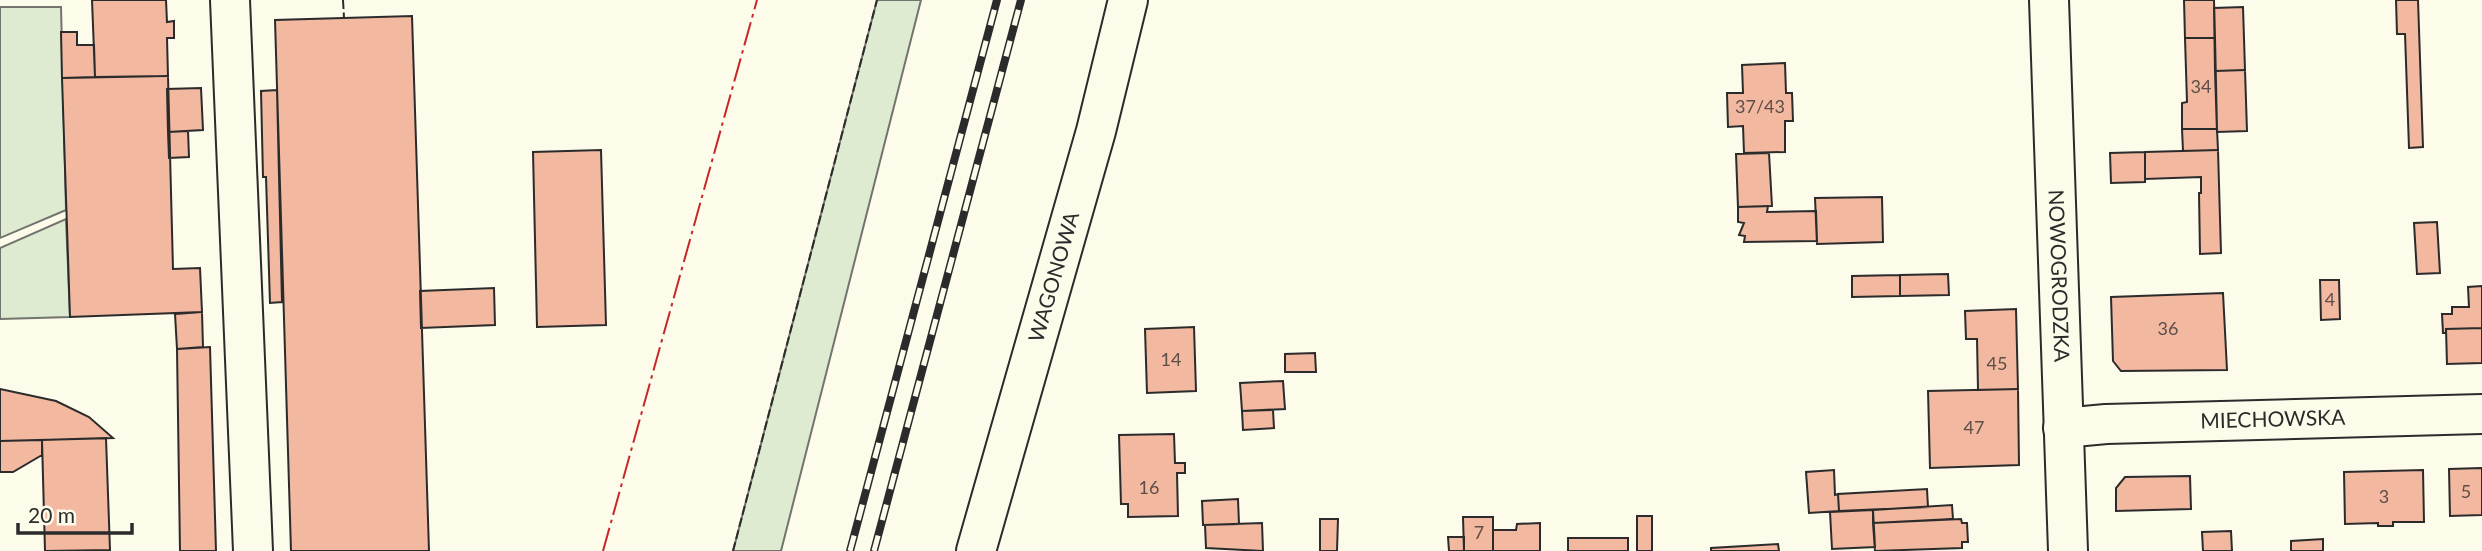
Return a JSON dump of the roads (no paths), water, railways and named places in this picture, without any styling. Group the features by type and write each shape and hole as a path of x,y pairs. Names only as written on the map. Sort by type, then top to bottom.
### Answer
{"street":[{"path":"230,0 253,551"},
{"name":"WAGONOWA","path":"976,551 1096,131 1128,0"},
{"name":"NOWOGRODZKA","path":"2049,0 2068,551"},
{"name":"MIECHOWSKA","path":"2063,428 2106,424 2482,414"}],"railway":[{"path":"850,551 997,0"},
{"path":"874,551 1021,0"}]}
